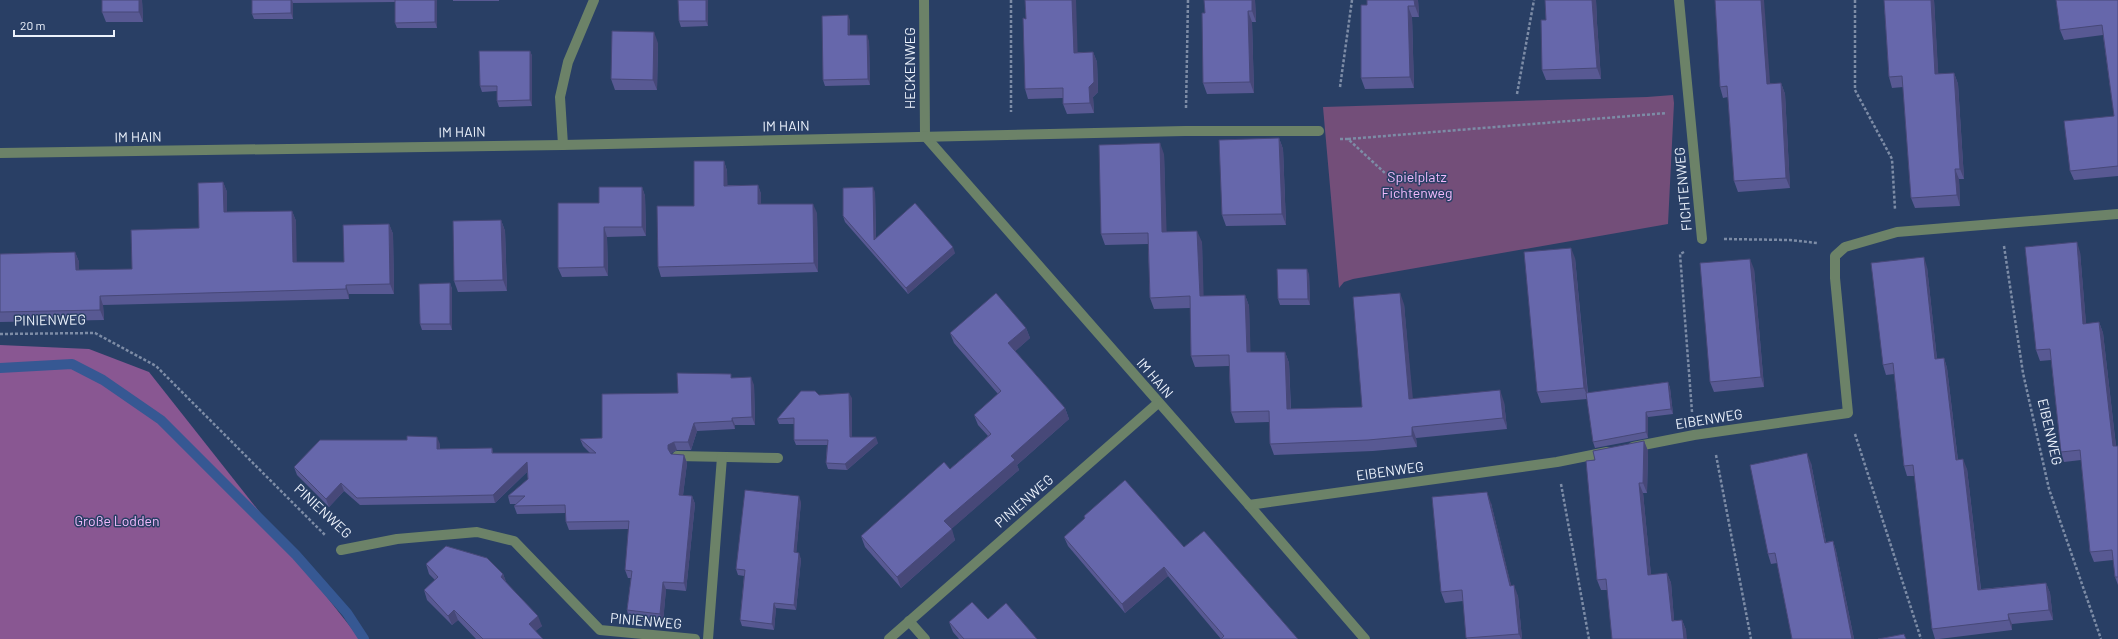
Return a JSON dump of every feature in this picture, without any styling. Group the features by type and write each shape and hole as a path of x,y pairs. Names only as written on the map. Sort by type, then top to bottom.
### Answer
{"street":[{"path":"563,145 560,97 568,62 594,0"},
{"name":"HECKENWEG","path":"924,0 925,136"},
{"name":"FICHTENWEG","path":"1679,0 1702,239"},
{"name":"IM HAIN","path":"0,153 563,145 1185,131 1319,131"},
{"name":"IM HAIN","path":"925,136 1158,403 1250,505 1365,639"},
{"path":"1848,413 1835,278 1836,256 1846,247 1897,232 2118,214"},
{"name":"PINIENWEG","path":"889,639 1158,403"},
{"name":"EIBENWEG","path":"1250,505 1557,462 1694,435 1848,413"},
{"path":"677,456 778,458"},
{"path":"708,639 722,456"},
{"name":"PINIENWEG","path":"341,550 397,539 477,532 514,541 600,630 695,639"},
{"path":"909,621 925,639"}],"path":[{"path":"1011,0 1011,134"},
{"path":"1185,131 1188,0"},
{"path":"1340,87 1352,0"},
{"path":"1517,94 1534,0"},
{"path":"1855,0 1855,90 1892,159 1897,232"},
{"path":"1319,131 1328,138 1348,139 1690,111"},
{"path":"1348,139 1386,174"},
{"name":"EIBENWEG","path":"2001,224 2023,373 2049,489 2101,639"},
{"path":"1702,239 1790,240 1846,247"},
{"name":"FICHTENWEG","path":"1694,435 1680,254 1702,239"},
{"name":"PINIENWEG","path":"0,334 95,333 156,366 341,550"},
{"path":"1848,413 1921,639"},
{"path":"1712,432 1751,639"},
{"path":"1557,462 1589,639"}],"green space":[{"name":"Spielplatz Fichtenweg","path":"1673,95 1674,103 1668,224 1353,279 1344,282 1339,288 1323,107"},
{"name":"Große Lodden","path":"0,345 89,349 149,372 360,639 0,639"}],"building":[{"path":"102,0 139,0 139,12 102,12"},
{"path":"252,0 291,0 291,13 252,14"},
{"path":"395,0 435,0 435,22 395,23"},
{"path":"678,0 706,0 706,21 679,21"},
{"path":"1025,0 1072,0 1074,53 1093,52 1094,82 1089,87 1090,103 1063,104 1063,88 1025,89 1023,18 1026,19"},
{"path":"1204,0 1252,0 1252,11 1248,11 1250,82 1203,83 1202,13 1205,13"},
{"path":"1367,0 1414,0 1415,6 1408,6 1410,77 1361,78 1361,5 1367,5"},
{"path":"1545,0 1592,0 1597,68 1542,70 1541,20 1546,20"},
{"path":"1715,0 1761,0 1767,84 1781,83 1786,178 1734,181 1727,86 1720,87"},
{"path":"1884,0 1931,0 1935,74 1954,73 1960,169 1955,169 1957,195 1911,198 1902,76 1889,77"},
{"path":"2056,0 2118,0 2118,166 2070,171 2064,121 2114,116 2102,25 2060,30"},
{"path":"848,15 848,35 867,35 868,79 823,80 822,16"},
{"path":"612,31 654,32 653,80 611,79"},
{"path":"479,51 530,51 530,100 497,101 497,86 480,86"},
{"path":"1279,138 1282,214 1222,215 1219,140"},
{"path":"1160,143 1162,232 1197,231 1200,296 1245,295 1247,352 1285,352 1287,409 1362,407 1353,297 1400,293 1409,399 1500,390 1503,418 1412,427 1412,436 1368,440 1270,444 1269,411 1231,412 1229,355 1191,356 1190,296 1150,298 1148,233 1101,234 1099,145"},
{"path":"694,161 724,161 724,186 758,185 758,204 813,204 814,263 658,267 657,206 694,206"},
{"path":"223,182 224,212 292,211 293,262 344,262 343,225 389,224 390,284 346,285 346,289 100,296 100,310 0,312 0,254 75,252 76,270 132,269 131,230 199,228 198,183"},
{"path":"599,187 642,187 642,227 604,227 604,267 558,268 558,203 599,203"},
{"path":"873,187 874,240 915,203 953,247 906,288 843,216 843,188"},
{"path":"501,220 503,280 454,281 453,221"},
{"path":"2077,242 2083,324 2099,322 2113,446 2118,446 2118,577 2115,577 2112,550 2090,552 2080,450 2061,452 2050,349 2036,350 2025,247"},
{"path":"1571,248 1584,388 1537,392 1524,252"},
{"path":"1924,257 1935,359 1944,358 1956,460 1963,459 1978,590 2046,583 2049,610 2008,614 2009,620 1932,629 1913,465 1904,466 1893,363 1883,365 1871,263"},
{"path":"1750,259 1761,377 1710,382 1700,263"},
{"path":"1277,269 1307,269 1308,299 1278,299"},
{"path":"450,283 450,324 420,324 419,284"},
{"path":"996,293 1026,328 1008,343 1065,408 1011,456 1015,460 944,521 952,529 897,577 861,536 944,462 950,469 991,434 974,415 1001,391 950,333"},
{"path":"677,373 731,374 731,378 751,377 752,417 732,418 732,421 694,423 688,442 674,442 668,445 668,449 671,454 684,455 679,495 692,496 684,583 663,582 660,614 627,610 632,571 625,570 629,521 566,522 565,505 514,506 525,496 508,496 528,479 527,462 493,495 357,498 341,483 326,499 294,467 320,440 407,440 407,436 437,437 437,449 492,448 492,453 596,453 580,439 602,438 602,394 678,393"},
{"path":"1668,382 1671,409 1646,412 1646,432 1593,442 1586,393"},
{"path":"801,391 815,391 819,395 849,393 850,437 876,437 845,464 826,463 828,440 794,440 794,418 777,419"},
{"path":"1644,441 1643,483 1639,483 1648,575 1667,573 1672,621 1682,620 1684,639 1612,639 1606,579 1597,580 1586,461 1595,460 1593,451"},
{"path":"1807,453 1825,543 1833,541 1852,639 1792,639 1775,553 1768,554 1750,465"},
{"path":"1125,480 1184,547 1204,531 1298,639 1221,639 1224,636 1164,567 1122,604 1064,537 1085,518 1084,516"},
{"path":"745,490 799,496 794,552 799,553 794,605 774,603 772,624 740,620 745,570 736,569"},
{"path":"1487,492 1510,586 1514,585 1519,634 1466,638 1462,590 1441,592 1432,497"},
{"path":"446,546 487,558 503,574 501,577 538,616 529,624 543,639 483,639 454,610 448,616 424,590 438,577 426,564"},
{"path":"972,602 988,619 1006,603 1037,639 964,639 949,622"},
{"path":"1904,634 1906,639 1878,639"}],"waterway":[{"path":"0,368 72,364 103,380 161,420 296,555 347,613 364,639"}]}
